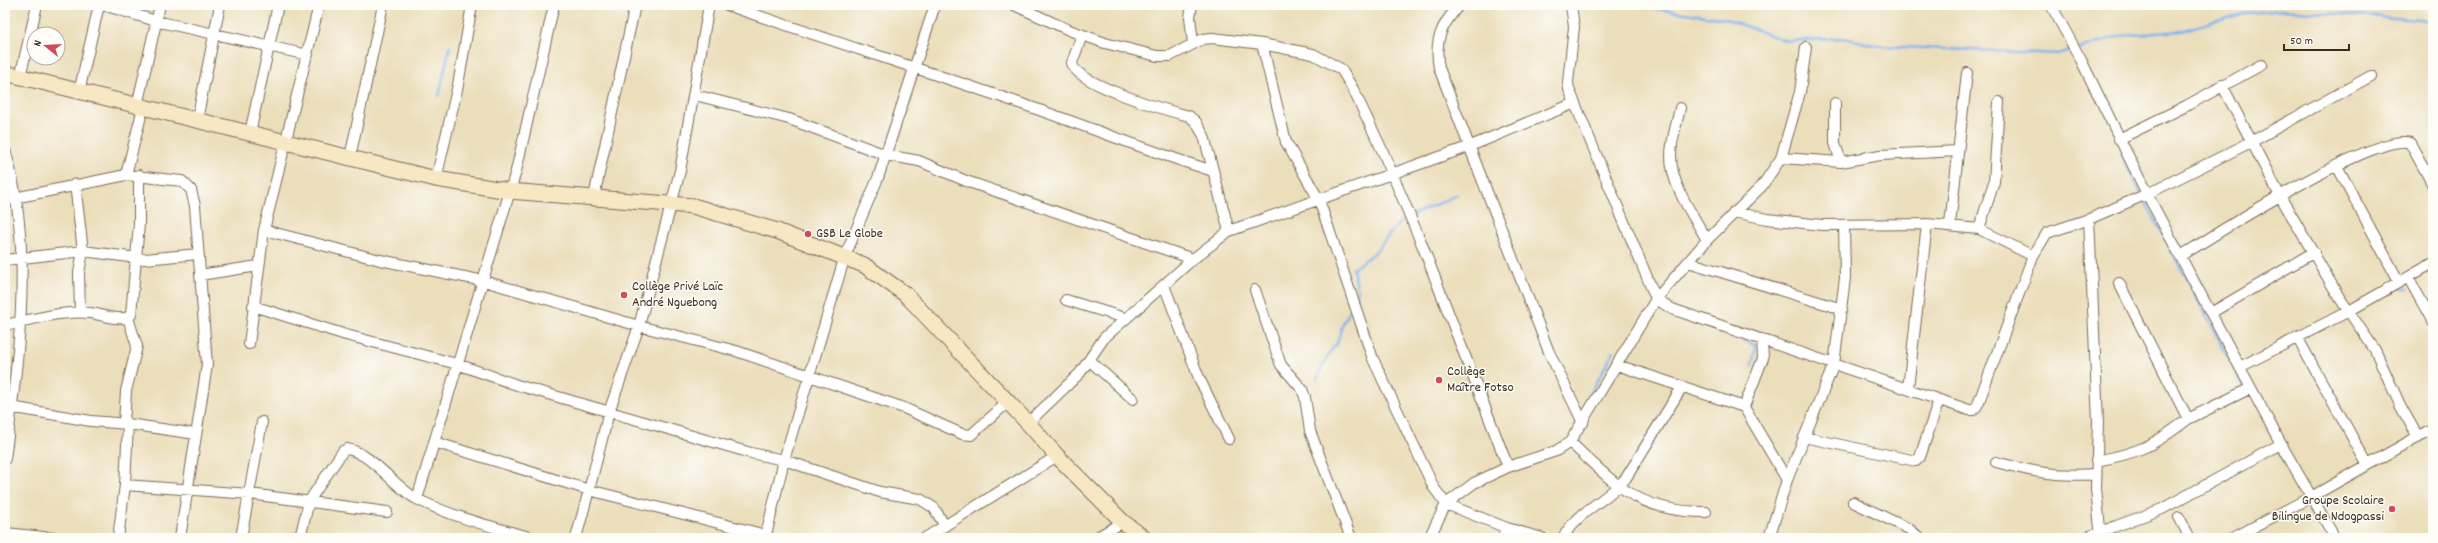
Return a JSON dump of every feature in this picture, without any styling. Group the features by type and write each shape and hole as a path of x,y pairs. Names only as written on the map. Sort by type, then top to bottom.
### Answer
{"main road":[{"path":"5,73 436,179 509,191 693,206 729,216 846,256 877,273 905,294 1028,423 1057,456 1123,522 1144,538"}],"street":[{"path":"20,77 37,5"},
{"path":"79,92 99,5"},
{"path":"103,5 156,21 269,45 308,55"},
{"path":"126,175 160,5"},
{"path":"197,120 220,5"},
{"path":"250,133 278,5"},
{"path":"249,344 258,266 264,230 319,5"},
{"path":"350,158 383,5"},
{"path":"436,179 458,85 472,5"},
{"path":"417,498 457,364 484,281 522,146 554,5"},
{"path":"594,197 635,5"},
{"path":"576,538 609,412 639,326 671,204 695,95 698,60 709,5"},
{"path":"727,5 1052,114 1124,142 1213,171"},
{"path":"1014,5 1082,35 1158,56 1170,56 1203,39 1212,38 1262,44 1313,54 1341,69 1353,89 1423,247 1508,467"},
{"path":"1192,5 1190,17 1193,44"},
{"path":"1459,5 1442,27 1437,43 1436,55 1439,68 1464,130 1468,147 1549,352 1583,423"},
{"path":"1571,5 1574,27 1568,82 1575,103 1656,299 1672,309 1969,410 1974,410 1978,404 2033,256 2047,233 2089,219 2147,194 2251,142 2371,76"},
{"path":"2051,5 2081,60 2147,194 2281,444 2335,538"},
{"path":"434,442 589,490 765,536 784,460 846,256 871,199 933,7"},
{"path":"1082,35 1072,63 1077,73 1126,97 1189,116 1196,122 1204,136 1230,231"},
{"path":"1262,44 1286,142 1319,200 1373,359 1434,488 1446,504 1507,528 1542,538"},
{"path":"1429,538 1446,504 1474,483 1508,467 1556,451 1570,442 1583,423 1656,299 1707,240 1762,186 1781,158 1800,92 1806,47"},
{"path":"2119,139 2261,64"},
{"path":"1950,225 1967,73"},
{"path":"2222,85 2280,196 2349,311 2375,350 2401,407 2418,437"},
{"path":"695,95 789,119 886,155 919,161 966,181 1193,259"},
{"path":"1979,229 1994,182 1999,102"},
{"path":"1028,423 1090,361 1104,338 1193,259 1230,231 1468,147 1575,103"},
{"path":"1835,103 1835,143 1841,162"},
{"path":"1680,108 1671,155 1672,167 1678,188 1707,240"},
{"path":"2181,256 2280,196 2337,166 2374,149 2405,141 2410,143 2433,185"},
{"path":"5,150 16,198 20,258 20,322 8,406 5,459"},
{"path":"1781,158 1841,162 1880,155 1958,152"},
{"path":"2337,166 2399,282"},
{"path":"5,200 75,184 126,175 139,175 182,181 191,190 200,275 207,365 189,490 180,538"},
{"path":"128,318 131,315 136,258 139,175"},
{"path":"75,184 83,251 79,273 80,312"},
{"path":"1734,212 1789,222 1844,225 1926,224 1950,225 1979,229 2033,256"},
{"path":"2089,219 2098,421 2096,474 2100,535"},
{"path":"1908,388 1926,224"},
{"path":"1769,538 1786,480 1834,364 1845,278 1844,225"},
{"path":"264,230 366,256 484,281 639,326 736,351 811,375 904,408 968,436 1008,402"},
{"path":"5,260 83,251 153,259 198,254"},
{"path":"2211,313 2314,252"},
{"path":"1688,262 1842,309"},
{"path":"2240,367 2349,311 2433,263"},
{"path":"200,275 258,266"},
{"path":"2408,277 2433,322"},
{"path":"2119,283 2188,419"},
{"path":"1164,285 1199,378 1229,439"},
{"path":"1255,290 1281,366 1302,390 1305,397 1310,432 1351,538"},
{"path":"1066,300 1126,318"},
{"path":"253,306 346,334 457,364 517,385 609,412 751,453 784,460 880,492 920,499 934,508 945,526"},
{"path":"5,325 80,312 128,318"},
{"path":"118,538 125,485 126,391 137,346 128,318"},
{"path":"2297,337 2367,464"},
{"path":"1744,407 1763,358 1762,339"},
{"path":"1763,358 1780,346"},
{"path":"1090,361 1133,399"},
{"path":"1617,365 1744,407 1786,480"},
{"path":"1563,538 1583,516 1618,488 1637,464 1682,387"},
{"path":"2096,461 2141,451 2162,440 2188,419 2252,388"},
{"path":"1804,437 1916,460 1920,457 1939,400"},
{"path":"8,406 91,421 126,424 196,434"},
{"path":"241,538 262,422"},
{"path":"2233,538 2311,497 2433,428"},
{"path":"1570,442 1618,488 1647,502 1686,512 1706,512"},
{"path":"2084,538 2100,535 2162,509 2281,444"},
{"path":"300,538 308,501 339,457 347,449 366,457 403,490 417,498 447,512 533,538"},
{"path":"925,538 1057,456"},
{"path":"1996,462 2034,472 2065,477 2096,474"},
{"path":"125,485 250,494 387,512"},
{"path":"1853,502 1909,529 1920,538"},
{"path":"2180,517 2190,538"},
{"path":"1096,538 1123,522"},
{"path":"1502,538 1507,528"},
{"path":"5,533 53,538"}],"waterway":[{"path":"1630,5 1726,19 1787,41 1843,38 1879,46 2061,54 2073,50"},
{"path":"2078,49 2119,36 2180,31 2245,13 2286,10 2433,21"},
{"path":"439,96 450,46"},
{"path":"2120,154 2141,193"},
{"path":"1413,215 1457,195"},
{"path":"2144,199 2245,389"},
{"path":"1356,296 1358,291 1353,269 1376,251 1399,223 1409,217"},
{"path":"2196,276 2201,284"},
{"path":"2398,286 2407,289"},
{"path":"1317,379 1328,355 1337,343 1343,323 1352,307"},
{"path":"1739,338 1756,346 1752,365"},
{"path":"1588,398 1614,351"},
{"path":"2279,452 2290,472"},
{"path":"55,535 78,538"}],"place":[{"name":"GSB Le Globe","path":"808,234"},
{"name":"Collège Privé Laïc André Nguebong","path":"624,295"},
{"name":"Collège Maître Fotso","path":"1439,380"},
{"name":"Groupe Scolaire Bilingue de Ndogpassi","path":"2392,509"}]}
